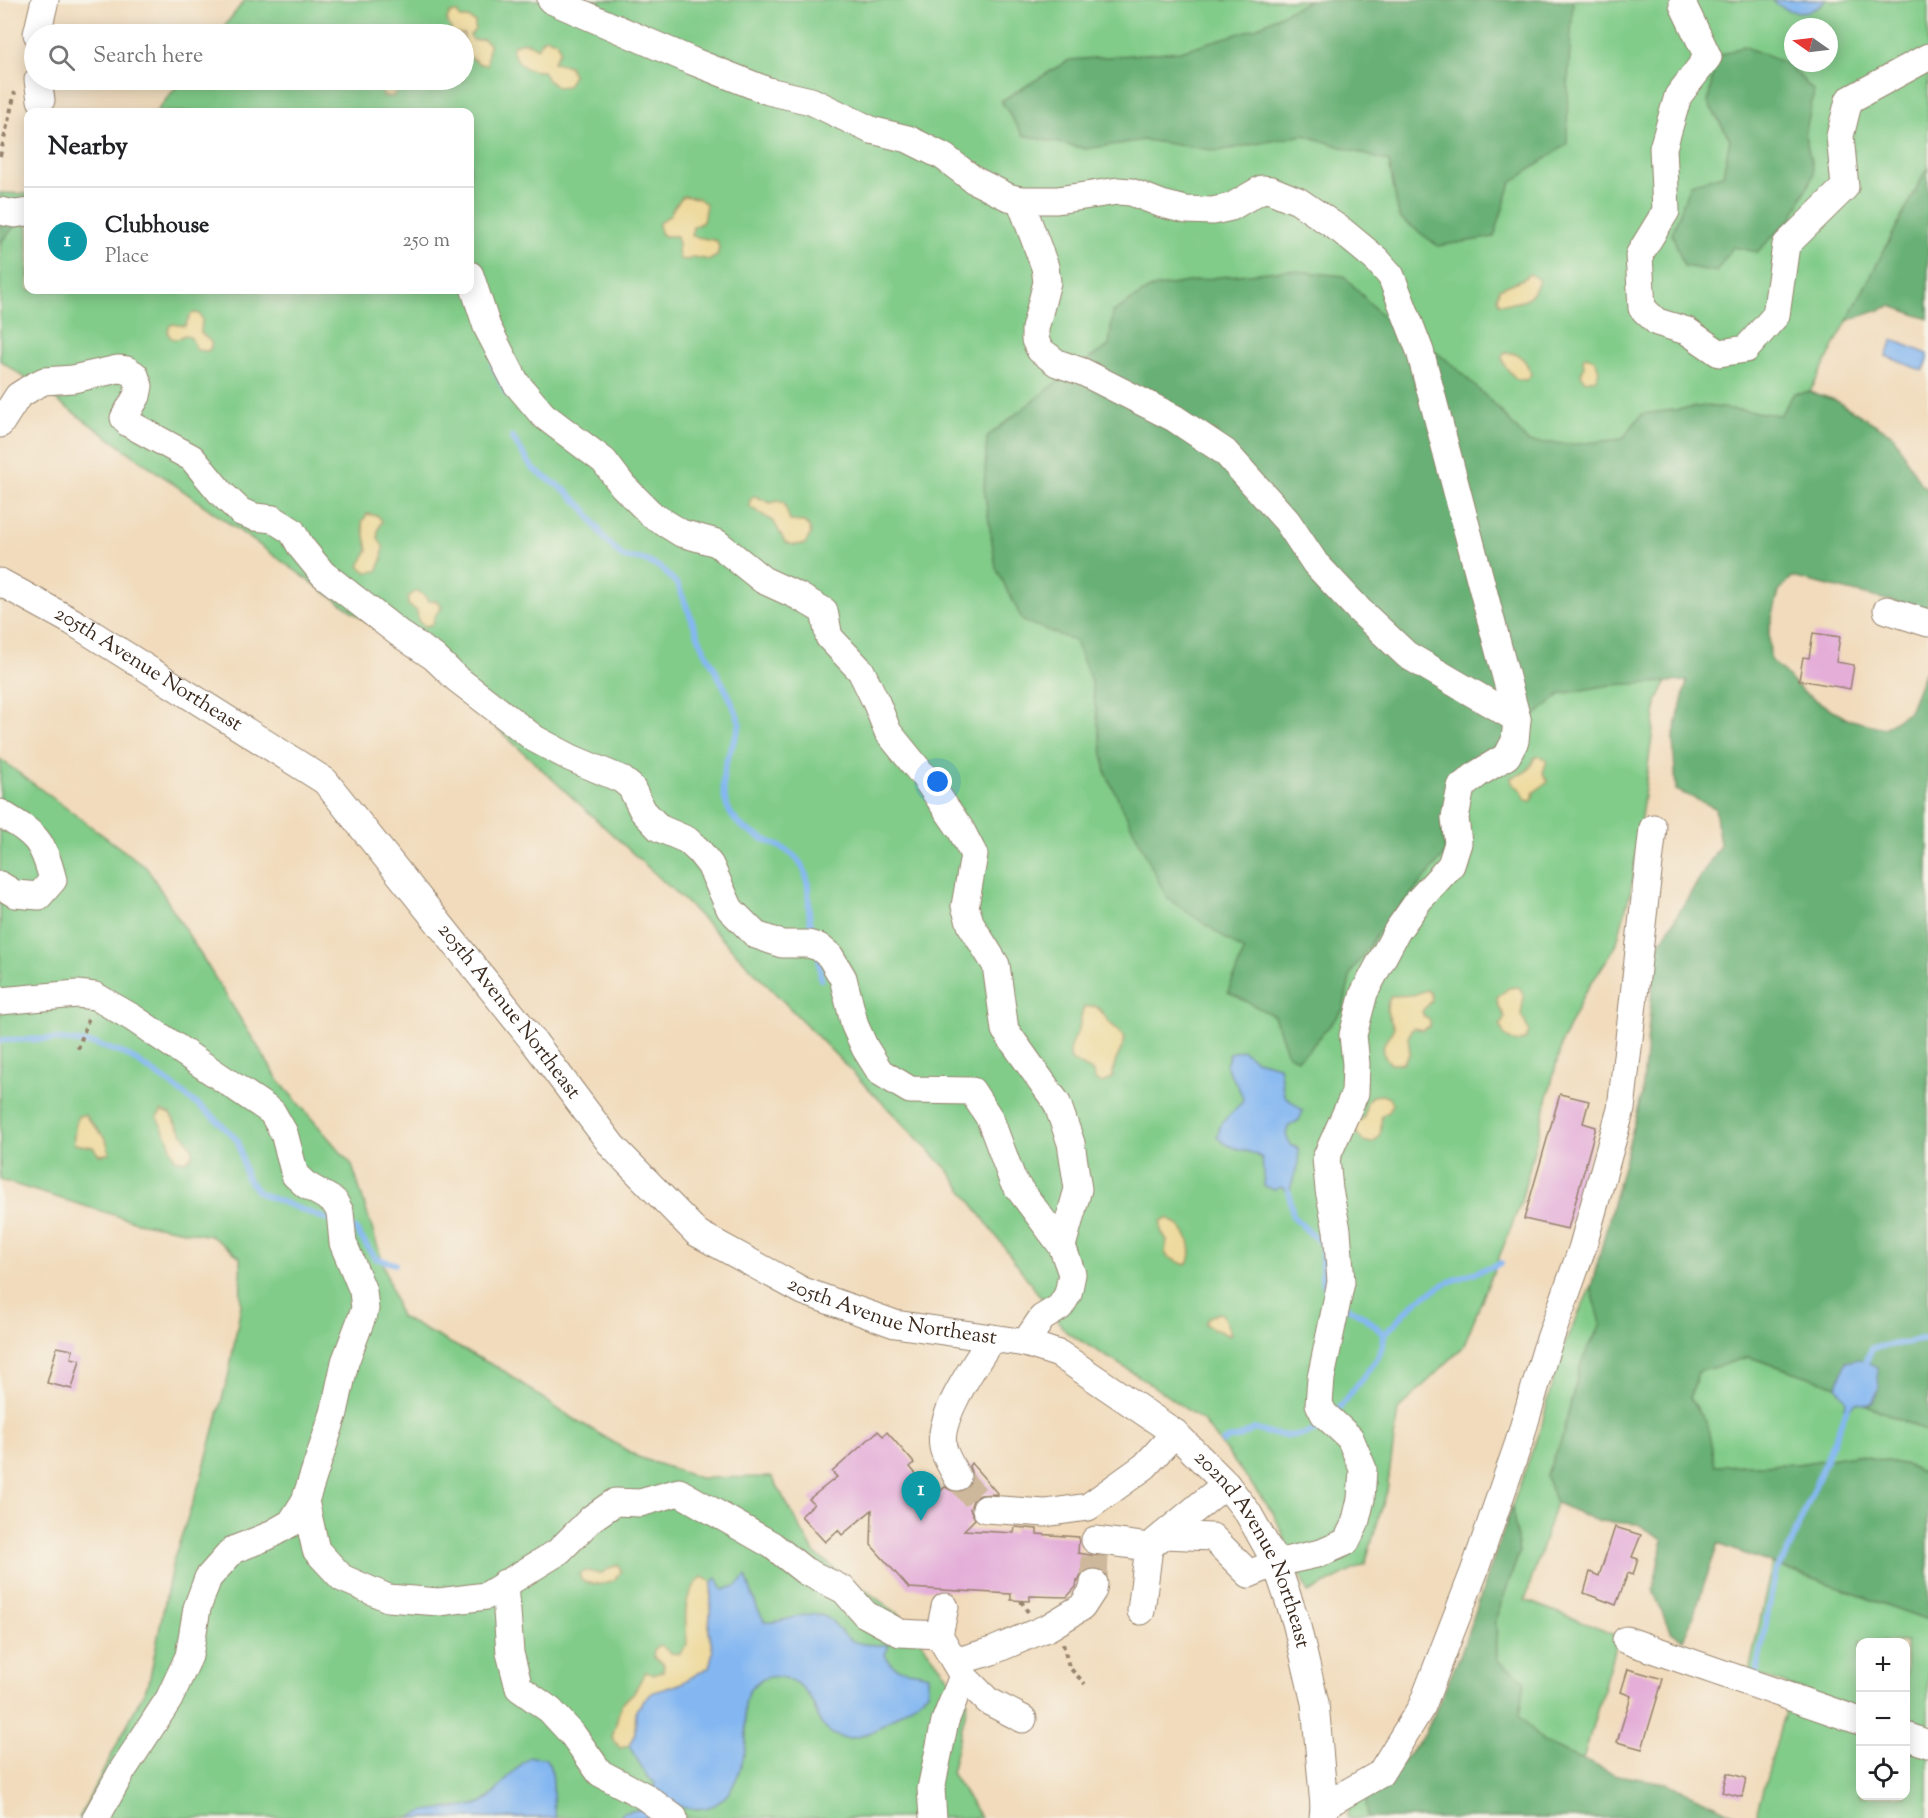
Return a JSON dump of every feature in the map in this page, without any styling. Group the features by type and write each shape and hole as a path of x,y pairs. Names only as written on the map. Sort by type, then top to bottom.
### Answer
{"street":[{"path":"39,24 45,0"},
{"path":"551,0 768,91 811,101 871,130 908,139 944,157 974,180 1008,197 1020,200 1058,200 1118,191 1131,192 1186,210 1213,212 1231,207 1262,189 1271,190 1298,201 1342,231 1377,260 1391,276 1420,351 1517,719 1515,741 1507,756 1479,773 1461,788 1455,818 1458,843 1451,866 1419,900 1397,931 1364,993 1353,1035 1356,1064 1355,1093 1326,1158 1329,1190 1337,1230 1341,1282 1320,1378 1319,1404 1329,1420 1350,1438 1363,1469 1361,1499 1356,1524 1346,1542 1321,1553 1276,1563 1249,1574 1212,1537 1095,1547 1095,1532 1088,1507"},
{"path":"1683,0 1683,5 1708,57 1678,96 1663,148 1666,212 1639,255 1642,308 1657,322 1688,331 1719,353 1746,349 1776,315 1786,245 1845,187 1840,136 1849,100 1928,57"},
{"path":"1020,200 1045,267 1047,282 1035,329 1035,340 1040,350 1057,363 1083,372 1174,418 1225,452 1287,521 1315,563 1359,610 1407,655 1517,719"},
{"path":"0,211 15,214 24,213"},
{"path":"474,287 487,327 516,383 543,415 604,461 623,486 652,515 681,532 717,543 763,580 824,611 830,637 861,671 888,732 926,779 961,830 974,855 965,906 971,925 996,965 1005,1030 1057,1103 1071,1143 1078,1189 1062,1246"},
{"path":"0,424 18,396 44,381 73,379 127,369 135,375 139,386 137,396 124,418 128,423 192,458 221,493 241,512 255,517 273,519 292,531 322,574 434,657 456,678 535,738 571,758 621,779 631,787 643,811 659,828 687,840 699,851 710,865 730,909 756,935 782,944 814,946 830,956 843,978 855,1026 880,1072 910,1090 972,1091 990,1119 1013,1181 1062,1246 1072,1274 1068,1294 1060,1307 1042,1318 1025,1342"},
{"name":"205th Avenue Northeast","path":"0,582 73,622 325,780 534,1042 614,1147 696,1233 803,1291 874,1317 895,1324 1025,1342 1059,1354"},
{"path":"1887,609 1928,623"},
{"path":"0,813 36,837 47,856 53,880 39,896 15,894 0,885"},
{"path":"1324,1812 1380,1774 1422,1706 1474,1572 1519,1442 1546,1350 1582,1249 1621,1109 1653,828"},
{"path":"0,1001 77,994 95,996 133,1018 272,1112 284,1133 294,1175 306,1185 334,1201 341,1222 343,1243 363,1291 365,1309 345,1362 334,1413 306,1501 291,1523 266,1537 233,1550 208,1578 197,1608 189,1656 169,1699 122,1771 96,1818"},
{"path":"957,1477 943,1446 944,1427 954,1401 969,1373 992,1338"},
{"name":"202nd Avenue Northeast","path":"1059,1354 1175,1433 1226,1484 1248,1513 1276,1563 1296,1622 1315,1703 1324,1812"},
{"path":"986,1509 1045,1513 1088,1507 1145,1466 1175,1433"},
{"path":"1141,1611 1157,1541 1226,1484"},
{"path":"306,1501 315,1550 342,1578 388,1598 439,1602 486,1596 558,1552 592,1518 615,1502 640,1503 679,1492 772,1545 805,1571 844,1590 866,1614 900,1633 939,1635"},
{"path":"505,1583 510,1653 519,1688 550,1710 573,1735 600,1773 644,1796 674,1818"},
{"path":"933,1818 931,1789 945,1721 959,1669 992,1651 1049,1627 1082,1607 1093,1590 1094,1583"},
{"path":"945,1607 939,1635 959,1669 988,1701 1023,1719"},
{"path":"1626,1640 1856,1720"},
{"path":"1910,1739 1928,1744"}],"path":[{"path":"78,1049 83,1034"},
{"path":"1021,1600 1025,1607"},
{"path":"1049,1627 1058,1632 1069,1667 1085,1684"}],"green space":[{"path":"245,0 1928,0 1928,167 1790,430 1657,701 1631,889 1616,946 1584,994 1562,1042 1520,1205 1463,1347 1398,1410 1387,1491 1365,1564 1308,1593 1274,1514 1203,1421 1137,1375 1066,1332 948,1170 691,907 433,669 0,360 0,193 24,194 24,294 474,294 474,108 159,108 174,90 474,90 474,24 226,24"},
{"path":"1309,0 1573,0 1567,144 1511,183 1494,237 1438,246 1399,217 1389,162 1304,135 1218,151 1144,140 1086,149 1023,135 1001,101 1069,60 1180,51 1254,29"},
{"path":"1743,46 1784,62 1784,72 1795,72 1814,92 1805,136 1814,174 1792,218 1757,252 1733,247 1716,272 1684,266 1672,234 1690,184 1723,175 1730,139 1708,103 1716,57"},
{"path":"1928,167 1928,319 1891,306 1847,321"},
{"path":"0,220 18,223 0,243"},
{"path":"1288,270 1344,276 1377,311 1451,363 1497,407 1528,442 1576,444 1622,439 1642,414 1706,406 1780,415 1794,393 1810,392 1835,400 1893,435 1920,483 1928,489 1928,610 1792,577 1779,591 1769,630 1770,659 1804,693 1847,719 1884,728 1909,711 1928,668 1928,1432 1867,1405 1873,1402 1846,1362 1837,1386 1749,1357 1698,1372 1690,1398 1707,1423 1715,1466 1798,1464 1855,1455 1907,1465 1928,1476 1928,1620 1718,1544 1683,1640 1670,1631 1653,1590 1663,1539 1638,1524 1597,1521 1556,1503 1546,1476 1561,1441 1581,1363 1601,1324 1591,1287 1642,1094 1656,950 1720,845 1715,808 1676,790 1673,738 1687,681 1610,685 1561,694 1492,750 1458,772 1442,830 1446,853 1375,937 1351,973 1343,1010 1308,1051 1297,1059 1288,1055 1274,1016 1228,992 1244,951 1167,898 1106,774 1092,684 1075,641 1023,621 996,568 984,489 987,437 1076,367 1109,346 1113,312 1151,288 1219,277"},
{"path":"0,759 147,868 279,1081 352,1165 400,1317 504,1371 561,1411 638,1457 699,1478 772,1477 815,1554 901,1616 968,1702 951,1773 981,1818 79,1818 149,1682 173,1561 202,1475 229,1373 241,1305 240,1257 211,1236 137,1222 0,1180"},
{"path":"1591,1287 1601,1323 1581,1363 1561,1441 1547,1476 1556,1503 1525,1600 1618,1636 1583,1760 1544,1743 1520,1716 1525,1680 1497,1660 1496,1617 1519,1554 1512,1506 1542,1424 1559,1356"},
{"path":"1749,1357 1837,1386 1846,1400 1844,1407 1855,1402 1867,1405 1928,1432 1928,1476 1907,1465 1855,1455 1798,1464 1714,1466 1707,1423 1690,1398 1698,1372"},
{"path":"1512,1506 1519,1553 1496,1618 1497,1660 1525,1680 1520,1716 1544,1743 1617,1775 1666,1783 1744,1818 1368,1818 1365,1795 1391,1775 1425,1734 1461,1653"},
{"path":"1772,1564 1928,1620 1928,1733 1910,1726 1910,1638 1856,1638 1856,1709 1749,1672"},
{"path":"1788,1701 1856,1725 1856,1800 1910,1800 1910,1743 1928,1750 1928,1818 1755,1818"},
{"path":"1365,1795 1368,1818 1347,1818 1348,1808"}],"sand":[{"path":"457,12 460,18 468,18 475,22 475,30 474,24 449,24 447,20 450,13"},
{"path":"548,38 557,42 560,50 553,62 569,66 573,75 567,86 557,87 548,80 543,71 524,67 512,51 514,45 521,43 529,43 537,48 543,39"},
{"path":"483,39 489,44 487,65 474,60 474,41"},
{"path":"382,90 397,90 392,97 383,96"},
{"path":"683,196 698,198 706,204 703,222 693,227 692,236 717,241 719,248 717,256 710,260 693,257 687,260 679,259 677,236 665,236 660,233 659,223 670,215"},
{"path":"1530,274 1539,280 1537,287 1529,297 1518,302 1499,303 1497,297 1499,289"},
{"path":"191,314 199,314 202,319 201,333 211,342 208,351 197,350 191,338 187,336 184,335 178,339 171,338 168,333 172,324 185,326"},
{"path":"1505,352 1519,356 1528,366 1531,375 1526,380 1516,379 1504,365 1502,357"},
{"path":"1586,356 1595,360 1599,370 1596,379 1585,381 1581,374 1584,367 1583,358"},
{"path":"755,496 770,503 778,501 784,503 790,521 804,522 811,534 805,544 793,545 785,542 774,522 750,507 750,500"},
{"path":"367,514 378,516 382,521 378,534 383,546 382,560 377,571 367,572 359,566 368,550 362,522"},
{"path":"417,591 428,601 436,601 442,607 434,617 433,624 425,626 418,621 417,611 408,605 408,597"},
{"path":"1539,756 1547,760 1543,773 1548,782 1534,792 1532,801 1526,800 1521,790 1512,783 1511,777 1526,772 1534,758"},
{"path":"1519,987 1524,996 1521,1015 1529,1031 1526,1039 1516,1043 1505,1036 1500,1026 1505,1017 1498,1005 1497,997 1509,988"},
{"path":"1427,990 1431,994 1432,1001 1422,1011 1430,1021 1430,1026 1423,1030 1413,1028 1409,1037 1410,1053 1403,1063 1390,1063 1382,1049 1394,1027 1387,1011 1391,996 1413,995"},
{"path":"1095,1006 1125,1038 1114,1065 1113,1077 1103,1083 1096,1081 1092,1071 1071,1060 1070,1055 1071,1045 1078,1032 1084,1007"},
{"path":"1382,1095 1389,1098 1392,1104 1389,1112 1382,1115 1379,1137 1372,1143 1363,1141 1356,1133 1356,1124 1364,1117 1367,1102 1372,1096"},
{"path":"162,1111 170,1114 193,1149 192,1156 185,1161 175,1159 157,1117"},
{"path":"85,1115 104,1137 109,1154 99,1155 93,1147 74,1144 78,1116"},
{"path":"1167,1218 1179,1226 1187,1236 1191,1256 1189,1263 1185,1265 1168,1257 1165,1253 1167,1240 1161,1231 1161,1221"},
{"path":"1222,1314 1231,1333 1229,1336 1205,1324 1209,1317"},
{"path":"618,1564 621,1571 614,1580 609,1582 593,1584 582,1581 579,1574 587,1571 600,1574"},
{"path":"702,1577 712,1582 709,1631 713,1652 709,1668 680,1684 651,1693 636,1710 635,1733 629,1746 620,1748 612,1738 621,1705 634,1692 646,1671 654,1675 663,1671 664,1664 654,1658 656,1647 660,1645 671,1653 679,1654 687,1645 687,1601"}],"water":[{"path":"1773,0 1826,0 1814,9 1800,12 1786,9"},
{"path":"1893,340 1928,354 1923,371 1886,356"},
{"path":"1242,1050 1256,1060 1279,1066 1284,1095 1303,1111 1299,1120 1288,1127 1286,1135 1291,1145 1299,1149 1298,1164 1289,1192 1281,1187 1274,1190 1264,1186 1262,1158 1228,1145 1217,1137 1221,1124 1243,1101 1226,1065 1230,1053"},
{"path":"1859,1359 1877,1368 1879,1388 1873,1402 1867,1405 1855,1402 1850,1408 1844,1407 1846,1400 1837,1386 1846,1362"},
{"path":"746,1576 757,1608 765,1622 813,1614 825,1616 852,1641 889,1645 885,1655 894,1666 928,1675 928,1692 875,1730 853,1738 843,1738 823,1726 808,1694 797,1684 782,1677 759,1681 748,1693 745,1707 745,1753 738,1775 726,1796 711,1806 702,1808 692,1809 669,1804 662,1818 620,1818 623,1813 642,1809 655,1783 647,1776 629,1746 635,1733 636,1710 651,1693 680,1684 709,1667 713,1652 709,1631 712,1582 717,1577 723,1590 736,1586"},
{"path":"530,1757 545,1758 552,1772 556,1818 410,1818 436,1809 466,1807 483,1802 492,1796"}],"building":[{"path":"1813,633 1840,637 1836,662 1854,665 1850,689 1799,680 1803,657 1809,658"},
{"path":"1560,1094 1589,1101 1583,1123 1596,1127 1568,1229 1524,1219"},
{"path":"57,1347 73,1350 71,1358 80,1360 72,1389 47,1383"},
{"path":"878,1431 883,1436 887,1432 914,1463 910,1467 935,1496 945,1487 956,1493 965,1491 973,1478 969,1466 971,1463 998,1494 980,1495 973,1500 970,1509 975,1519 964,1530 1014,1533 1015,1527 1037,1529 1037,1534 1079,1537 1078,1553 1103,1557 1102,1570 1096,1567 1089,1568 1082,1573 1076,1587 1067,1597 1030,1596 1029,1601 1011,1600 1011,1594 909,1588 871,1545 872,1510 842,1535 838,1530 825,1542 801,1516 814,1504 809,1499 837,1477 832,1472"},
{"path":"1615,1527 1641,1535 1632,1557 1638,1559 1633,1575 1628,1573 1616,1605 1584,1593 1590,1572 1599,1576"},
{"path":"1628,1669 1663,1679 1642,1749 1617,1742 1631,1696 1621,1692"},
{"path":"1727,1773 1746,1778 1742,1797 1722,1792"}],"waterway":[{"path":"493,365 507,394"},
{"path":"512,437 533,469 566,491 584,508 606,541 623,557 644,560 661,568 678,585 701,643 731,700 740,723 723,776 726,804 734,819 745,829 785,849 796,858 806,876 810,920 815,937"},
{"path":"819,959 821,979"},
{"path":"0,1041 53,1039 95,1044 127,1055 215,1118 238,1141 246,1177 259,1193 333,1222"},
{"path":"1289,1192 1293,1217 1322,1244 1322,1279 1329,1295"},
{"path":"348,1227 356,1230 375,1258 395,1264"},
{"path":"1334,1415 1377,1359 1383,1346 1384,1335 1415,1302 1446,1283 1501,1263"},
{"path":"1344,1307 1366,1318 1384,1335"},
{"path":"1863,1369 1872,1348 1928,1339"},
{"path":"1756,1674 1776,1570 1787,1554 1850,1401"},
{"path":"1223,1442 1230,1438 1238,1438 1254,1429 1271,1434 1300,1435 1309,1433 1324,1424"}],"tunnel":[{"path":"957,1477 986,1509"},
{"path":"1094,1583 1095,1554"}],"place":[{"name":"Clubhouse","path":"921,1521"}]}
